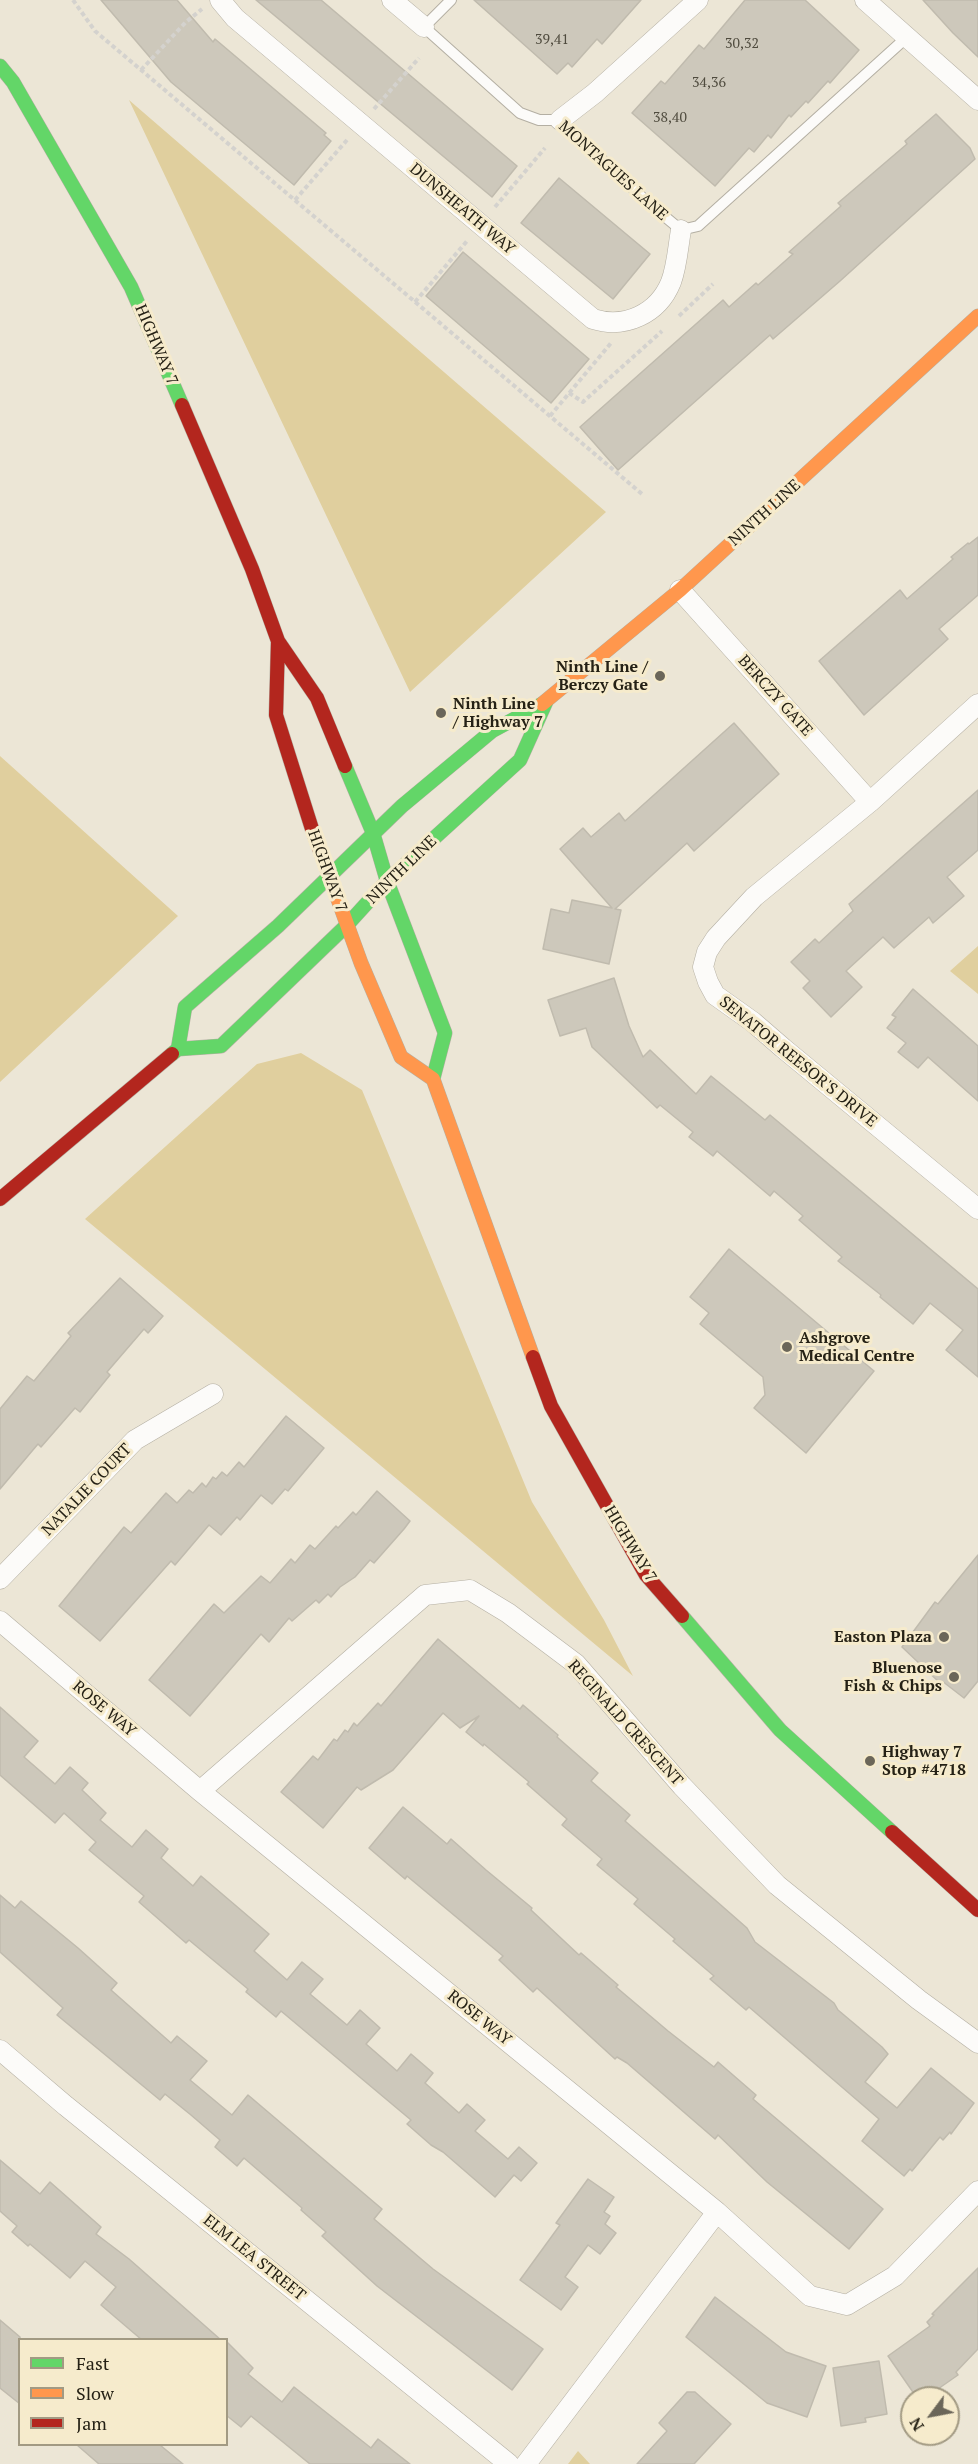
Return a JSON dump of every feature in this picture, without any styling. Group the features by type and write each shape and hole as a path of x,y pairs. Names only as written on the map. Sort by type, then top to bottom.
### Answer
{"main road":[{"name":"HIGHWAY 7","path":"0,66 13,82 131,287 252,569 278,641 317,698 373,833 387,881 445,1033 433,1078 551,1406 645,1575 780,1730 978,1910"},
{"name":"NINTH LINE","path":"546,702 520,760 387,881 347,925 221,1046 178,1049 185,1007 278,926 373,833 492,730 546,702 680,590 978,316"},
{"name":"HIGHWAY 7","path":"278,641 276,715 329,877 361,963 401,1057 433,1078"},
{"path":"0,1199 178,1049"}],"street":[{"name":"DUNSHEATH WAY","path":"220,0 235,18 593,320 621,323 639,318 655,304 670,283 681,230"},
{"path":"392,0 424,27"},
{"path":"560,120 595,93 698,0"},
{"path":"865,0 978,100"},
{"name":"BERCZY GATE","path":"680,590 870,802"},
{"name":"SENATOR REESOR'S DRIVE","path":"978,704 870,802 754,897 716,938 707,952 703,967 716,995 753,1022 978,1209"},
{"name":"NATALIE COURT","path":"0,1579 135,1440 213,1394"},
{"name":"REGINALD CRESCENT","path":"200,1791 425,1595 470,1590 508,1613 576,1664 682,1786 777,1885 919,2000 978,2043"},
{"name":"ROSE WAY","path":"0,1621 200,1791 717,2212"},
{"name":"ELM LEA STREET","path":"0,2050 509,2464"},
{"path":"526,2464 717,2212 810,2296 847,2305 895,2276 978,2191"}],"lane":[{"path":"424,27 451,0"},
{"name":"MONTAGUES LANE","path":"424,27 520,113 539,120 560,120 646,201 681,230 698,226 907,37"}],"path":[{"path":"73,0 94,31 642,494"},
{"path":"141,70 186,22 205,7 200,0"},
{"path":"371,113 419,58"},
{"path":"295,200 351,134"},
{"path":"490,213 545,148"},
{"path":"415,302 472,236"},
{"path":"671,322 713,284"},
{"path":"570,393 583,402 663,330"},
{"path":"550,416 612,342"}],"shaded area":[{"path":"129,100 606,512 410,692"},
{"path":"0,756 178,916 0,1082"},
{"path":"978,946 978,994 950,971"},
{"path":"301,1053 362,1090 532,1502 604,1620 633,1676 85,1219 257,1064"},
{"path":"578,2451 590,2464 568,2464"}],"building":[{"path":"101,0 177,0 213,42 215,39 326,133 324,135 331,141 294,185 171,82"},
{"path":"256,0 321,0 517,166 492,197"},
{"path":"474,0 641,0 602,44 597,39 572,67 568,63 557,74"},
{"path":"745,0 805,0 859,50 830,83 828,81 808,103 806,101 791,117 789,115 771,138 768,135 754,152 749,148 715,186 632,113 661,81 665,84 699,45 704,49"},
{"path":"923,0 978,0 978,57 953,33"},
{"path":"936,114 970,148 975,159 840,281 773,339 770,335 618,470 580,427 723,300 729,307 756,283 758,285 793,254 789,252 841,206 838,203 907,144 905,141"},
{"path":"559,178 650,254 613,299 521,223"},
{"path":"463,252 589,359 551,403 426,296"},
{"path":"978,537 978,595 939,629 948,639 864,715 819,661 900,590 907,599 953,559 951,557"},
{"path":"734,723 779,774 694,851 687,843 615,909 621,910 609,964 543,949 551,909 569,913 572,900 612,908 560,849 583,828 591,837 619,813 625,821"},
{"path":"978,790 978,850 947,877 964,896 933,923 929,917 894,948 883,937 846,971 862,987 831,1017 803,988 810,981 791,962 815,939 819,943 853,911 849,904"},
{"path":"614,978 629,1026 643,1057 650,1050 696,1094 711,1076 765,1120 770,1115 978,1289 978,1377 946,1350 963,1330 930,1303 913,1324 838,1261 842,1257 799,1220 803,1216 774,1191 770,1196 717,1151 713,1156 689,1137 693,1132 660,1105 657,1108 592,1047 586,1028 560,1036 548,1000"},
{"path":"913,989 978,1046 978,1101 928,1057 918,1068 898,1052 906,1043 887,1028 896,1017 892,1015"},
{"name":"Ashgrove Medical Centre","path":"729,1249 874,1371 806,1453 754,1408 765,1395 763,1377 700,1324 709,1313 690,1297"},
{"path":"120,1278 163,1316 148,1333 144,1329 107,1372 110,1375 80,1412 75,1408 41,1447 38,1444 0,1489 0,1409 27,1376 34,1381 71,1336 68,1333"},
{"path":"286,1416 324,1448 288,1491 285,1489 272,1504 261,1495 240,1520 237,1517 221,1535 209,1525 175,1565 171,1561 100,1641 59,1606 124,1527 131,1533 166,1493 177,1503 189,1490 193,1493 202,1483 206,1487 213,1477 216,1479 222,1472 227,1476 239,1462 244,1467"},
{"path":"377,1491 410,1521 404,1529 374,1563 370,1560 355,1577 340,1587 331,1597 328,1594 319,1603 316,1600 292,1621 289,1618 269,1642 261,1634 190,1716 149,1680 214,1604 224,1613 261,1576 270,1583 291,1559 295,1563 310,1545 315,1549 336,1526 338,1528 353,1512 356,1515"},
{"name":"Easton Plaza","path":"978,1555 978,1681 964,1698 942,1681 940,1683 902,1647 935,1602 938,1604"},
{"path":"438,1639 520,1709 523,1705 558,1735 557,1737 598,1773 591,1781 630,1815 625,1821 747,1928 755,1942 834,2003 838,2010 882,2047 888,2054 865,2082 897,2108 931,2068 974,2103 951,2134 950,2132 943,2140 940,2137 912,2171 910,2169 904,2176 862,2141 879,2119 749,2007 746,2010 710,1979 714,1976 634,1904 638,1899 597,1865 602,1859 562,1825 567,1819 527,1784 529,1782 466,1732 479,1716 460,1728 443,1713 393,1770 361,1790 357,1787 323,1828 281,1792 313,1756 318,1760 334,1739 337,1741 345,1730 348,1732 354,1723 357,1726 378,1703 381,1706"},
{"path":"0,1707 38,1741 24,1757 55,1784 70,1767 88,1783 82,1790 106,1813 100,1820 132,1847 146,1830 168,1849 161,1858 193,1886 201,1876 269,1934 254,1951 287,1980 302,1962 323,1979 310,1994 347,2025 360,2010 380,2028 366,2044 397,2071 411,2054 433,2073 425,2083 459,2113 467,2104 485,2120 475,2131 508,2159 519,2147 537,2163 521,2181 514,2175 495,2197 407,2124 411,2120 281,2011 276,2017 246,1992 248,1989 189,1940 186,1943 139,1902 144,1896 89,1850 96,1842 64,1813 55,1823 0,1775"},
{"path":"403,1807 447,1844 451,1839 532,1908 531,1910 579,1955 581,1953 618,1985 616,1987 668,2031 714,2067 718,2062 756,2095 753,2099 883,2209 849,2249 767,2182 718,2135 715,2139 627,2063 617,2057 615,2059 537,1988 533,1992 499,1960 503,1956 407,1876 405,1879 369,1848"},
{"path":"0,1895 15,1908 21,1901 78,1948 117,1983 111,1990 171,2043 177,2036 207,2061 190,2080 232,2115 248,2095 382,2209 374,2219 433,2269 543,2349 512,2390 377,2286 322,2236 326,2232 301,2210 302,2208 244,2158 237,2166 215,2147 220,2140 191,2115 165,2094 160,2100 57,2015 63,2008 0,1952"},
{"path":"0,2160 40,2194 50,2182 101,2227 96,2234 129,2259 219,2338 140,2338 101,2305 116,2287 85,2261 70,2278 12,2232 17,2226 0,2211"},
{"path":"588,2179 614,2197 604,2212 610,2216 605,2224 616,2233 600,2254 588,2245 565,2277 578,2287 561,2310 520,2280 560,2225 556,2223"},
{"path":"978,2268 978,2349 956,2372 958,2375 942,2386 909,2386 888,2356 930,2326 927,2322 934,2315 932,2314"},
{"path":"715,2297 786,2352 826,2366 807,2417 767,2403 686,2337"},
{"path":"0,2320 20,2337 18,2338 18,2402 0,2388"},
{"path":"228,2343 253,2368 248,2374 282,2402 294,2387 371,2448 378,2439 410,2464 310,2464 251,2416 241,2427 228,2417"},
{"path":"879,2361 887,2414 865,2418 866,2422 841,2426 833,2368"},
{"path":"687,2392 695,2392 731,2424 694,2464 637,2464 667,2431 659,2423"},
{"path":"78,2446 161,2446 183,2464 99,2464"}],"traffic: fast":[{"path":"0,66 13,82 131,287 182,405"},
{"path":"172,1054 178,1049 221,1046 347,925 387,881 520,760 546,702"},
{"path":"178,1049 185,1007 278,926 402,806 492,731 542,704"},
{"path":"345,766 373,833 387,881 445,1033 433,1079"},
{"path":"682,1616 780,1730 892,1832"}],"traffic: slow":[{"path":"542,704 680,590 978,316"},
{"path":"332,883 361,963 401,1057 433,1079 533,1357"}],"traffic: jam":[{"path":"182,405 252,569 278,641 317,698 345,766"},
{"path":"278,641 276,715 312,829 332,883"},
{"path":"0,1199 172,1054"},
{"path":"533,1357 551,1406 646,1575 682,1616"},
{"path":"892,1832 978,1910"}],"place":[{"name":"Ninth Line / Berczy Gate","path":"660,676"},
{"name":"Ninth Line / Highway 7","path":"441,713"},
{"name":"Ashgrove Medical Centre","path":"787,1347"},
{"name":"Easton Plaza","path":"944,1637"},
{"name":"Bluenose Fish & Chips","path":"954,1677"},
{"name":"Highway 7 Stop #4718","path":"870,1761"}]}
